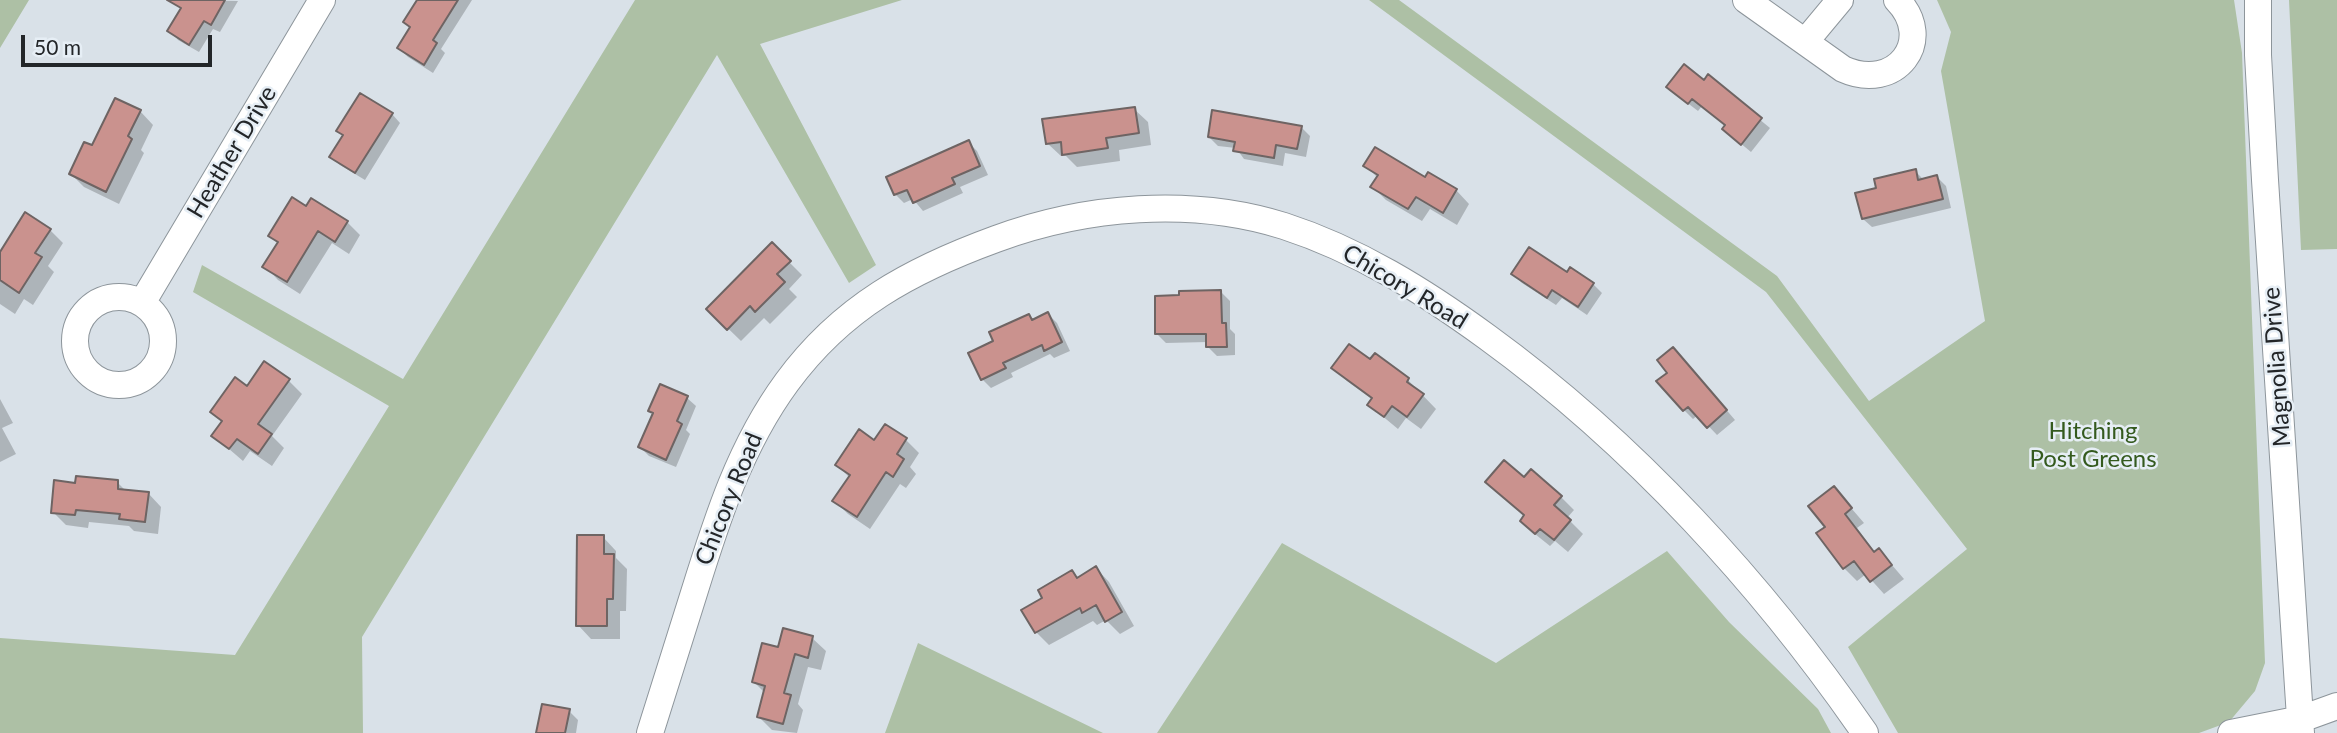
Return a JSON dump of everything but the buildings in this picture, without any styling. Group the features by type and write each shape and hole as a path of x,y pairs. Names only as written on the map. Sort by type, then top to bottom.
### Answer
{"street":[{"name":"Heather Drive","path":"142,303 322,0"},
{"path":"1746,0 1843,69 1872,77 1887,73 1904,58 1912,37 1911,22 1905,8 1897,0"},
{"path":"1805,42 1840,0"},
{"name":"Magnolia Drive","path":"2258,0 2264,180 2301,726"},
{"name":"Chicory Road","path":"650,733 732,478 757,428 787,381 817,345 856,310 902,279 958,253 1019,230 1083,215 1152,209 1232,215 1282,225 1347,250 1408,283 1526,365 1579,408 1722,552 1824,674 1865,733"},
{"path":"2275,733 2301,726 2337,706"},
{"path":"2231,733 2301,726"}],"green space":[{"path":"0,0 29,0 0,48"},
{"path":"635,0 902,0 760,44 876,265 849,283 717,55 362,637 363,733 0,733 0,638 235,655 389,406 193,292 202,265 403,379"},
{"name":"Hitching Post Greens","path":"1369,0 1399,0 1777,276 1869,401 1985,321 1941,71 1951,32 1937,0 2234,0 2242,53 2265,663 2255,691 2229,722 2199,733 1898,733 1848,647 1967,549 1766,292"},
{"path":"2289,0 2337,0 2337,249 2301,250"},
{"path":"1282,543 1496,663 1667,551 1729,622 1818,709 1831,733 1157,733"},
{"path":"918,643 1103,733 885,733"}]}
